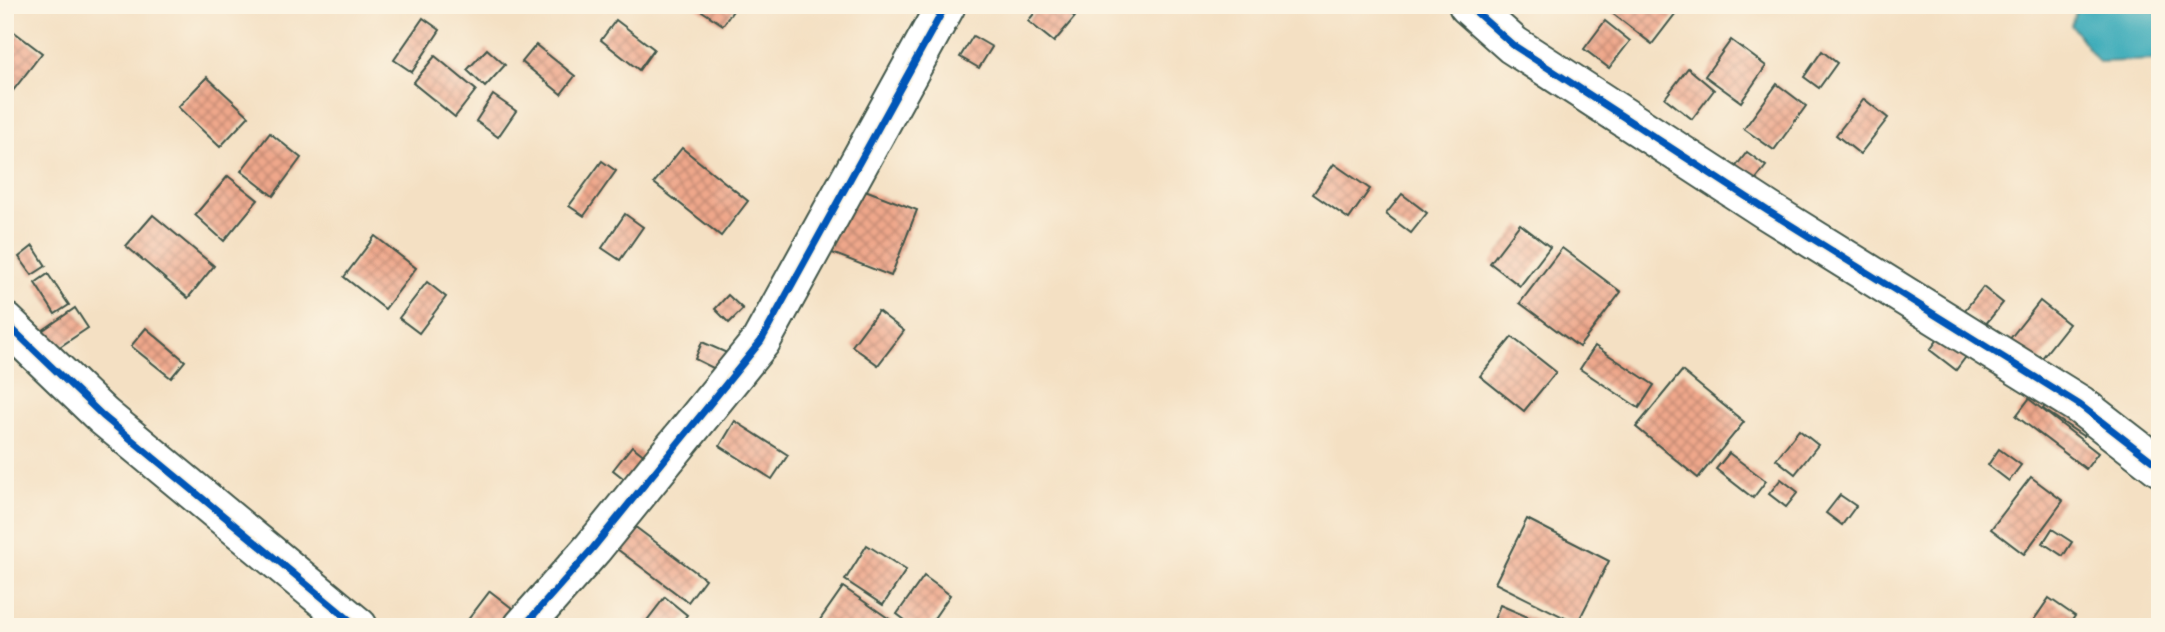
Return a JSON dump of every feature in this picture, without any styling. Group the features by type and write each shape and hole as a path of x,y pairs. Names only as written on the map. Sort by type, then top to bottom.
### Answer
{"street":[{"path":"523,627 593,548 761,341 946,5"},
{"path":"1468,5 1513,45 1768,211 2080,405 2160,467"},
{"path":"5,322 103,415 358,627"}],"water":[{"path":"2078,5 2160,5 2160,57 2156,60 2099,62 2071,25"}],"building":[{"path":"693,5 737,5 723,25"},
{"path":"1041,5 1060,5 1075,17 1054,42 1028,21"},
{"path":"1618,5 1682,5 1652,44 1612,13"},
{"path":"423,18 440,30 412,72 394,60"},
{"path":"616,20 654,49 639,70 601,40"},
{"path":"1605,21 1630,41 1609,68 1584,49"},
{"path":"5,25 42,53 5,101"},
{"path":"973,36 992,47 979,68 960,57"},
{"path":"1731,40 1766,66 1741,102 1705,76"},
{"path":"536,45 575,76 561,94 522,62"},
{"path":"487,49 505,65 485,87 467,70"},
{"path":"1822,51 1837,63 1819,88 1804,77"},
{"path":"435,56 476,90 455,117 413,83"},
{"path":"1688,68 1714,90 1692,119 1665,98"},
{"path":"207,77 249,116 220,147 178,107"},
{"path":"1777,84 1806,106 1774,150 1744,129"},
{"path":"493,95 516,111 498,137 476,121"},
{"path":"1864,99 1888,118 1860,154 1836,135"},
{"path":"270,133 301,158 273,196 241,171"},
{"path":"682,148 748,201 721,236 654,183"},
{"path":"1747,152 1766,166 1746,192 1727,178"},
{"path":"602,161 616,171 584,216 569,206"},
{"path":"1334,164 1370,189 1349,219 1313,194"},
{"path":"228,176 258,200 224,241 195,215"},
{"path":"852,185 917,210 891,276 827,251"},
{"path":"1402,194 1427,213 1411,233 1386,214"},
{"path":"625,214 643,227 620,260 602,248"},
{"path":"153,215 214,266 188,298 126,246"},
{"path":"1520,224 1550,247 1520,286 1490,263"},
{"path":"375,236 416,268 385,309 344,277"},
{"path":"33,246 46,266 32,275 19,257"},
{"path":"1562,248 1621,292 1579,347 1520,303"},
{"path":"48,274 69,305 55,314 35,283"},
{"path":"427,282 446,297 419,333 399,318"},
{"path":"1983,287 2003,303 1985,325 1965,310"},
{"path":"728,295 743,309 729,323 715,309"},
{"path":"2040,301 2069,324 2034,368 2005,345"},
{"path":"75,308 88,328 49,354 36,335"},
{"path":"878,311 904,331 878,365 852,346"},
{"path":"1948,326 1974,346 1956,370 1930,350"},
{"path":"146,328 185,361 171,378 131,346"},
{"path":"1512,337 1556,372 1524,411 1480,376"},
{"path":"702,342 727,353 719,371 695,359"},
{"path":"1595,346 1654,385 1639,408 1580,369"},
{"path":"1682,371 1744,422 1698,478 1636,427"},
{"path":"2055,392 2095,419 2083,436 2043,409"},
{"path":"2029,399 2098,453 2086,469 2016,416"},
{"path":"735,421 788,455 772,479 720,446"},
{"path":"1799,430 1818,445 1795,474 1776,459"},
{"path":"632,446 651,461 632,485 613,470"},
{"path":"1999,449 2021,465 2009,481 1988,465"},
{"path":"1729,453 1766,481 1753,498 1716,469"},
{"path":"2031,477 2063,501 2024,554 1991,529"},
{"path":"1781,479 1798,492 1786,507 1769,494"},
{"path":"1840,495 1856,506 1842,525 1826,513"},
{"path":"622,517 705,579 688,602 605,540"},
{"path":"1527,519 1609,561 1577,624 1495,583"},
{"path":"2052,529 2072,542 2063,556 2043,543"},
{"path":"867,545 906,570 883,605 845,580"},
{"path":"924,576 950,595 928,627 914,627 897,614"},
{"path":"843,587 901,627 815,627"},
{"path":"490,591 521,615 512,627 466,627 464,625"},
{"path":"665,597 687,615 678,627 649,627 645,623"},
{"path":"2049,598 2075,616 2067,627 2029,627"},
{"path":"1500,605 1551,627 1491,627"}],"cycle path":[{"path":"523,627 593,548 761,341 946,5"},
{"path":"1468,5 1513,45 1768,211 2080,405 2160,467"},
{"path":"5,322 103,416 358,627"}]}
